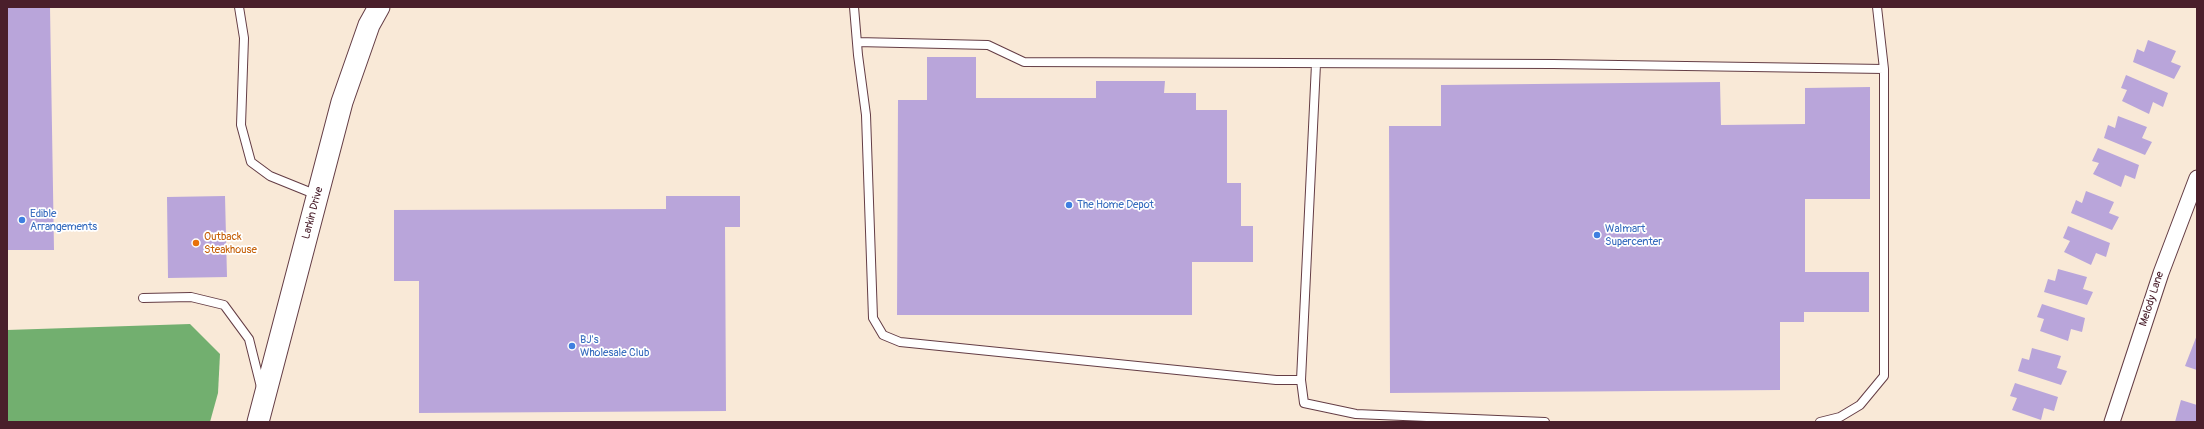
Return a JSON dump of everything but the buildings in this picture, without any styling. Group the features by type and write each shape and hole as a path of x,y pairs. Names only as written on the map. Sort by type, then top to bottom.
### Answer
{"street":[{"name":"Larkin Drive","path":"258,422 342,102 369,25 379,7"},
{"name":"Melody Lane","path":"2112,422 2160,272 2197,178"}],"lane":[{"path":"239,7 244,38 241,125 251,162 270,176 318,196"},
{"path":"854,7 866,115 873,318 883,335 900,342 1276,380 1301,380"},
{"path":"1820,422 1840,417 1860,405 1884,376 1884,70 1877,7"},
{"path":"857,42 988,45 1024,62 1553,64 1884,70"},
{"path":"1316,64 1301,380 1304,403 1356,414 1545,422"},
{"path":"143,298 191,297 224,305 250,338 264,399"}],"green space":[{"path":"190,324 220,354 218,393 210,422 7,422 7,330"}],"place":[{"name":"The Home Depot","path":"1069,205"},
{"name":"Edible Arrangements","path":"22,220"},
{"name":"Walmart Supercenter","path":"1597,235"},
{"name":"Outback Steakhouse","path":"196,243"},
{"name":"BJ's Wholesale Club","path":"572,346"}]}
